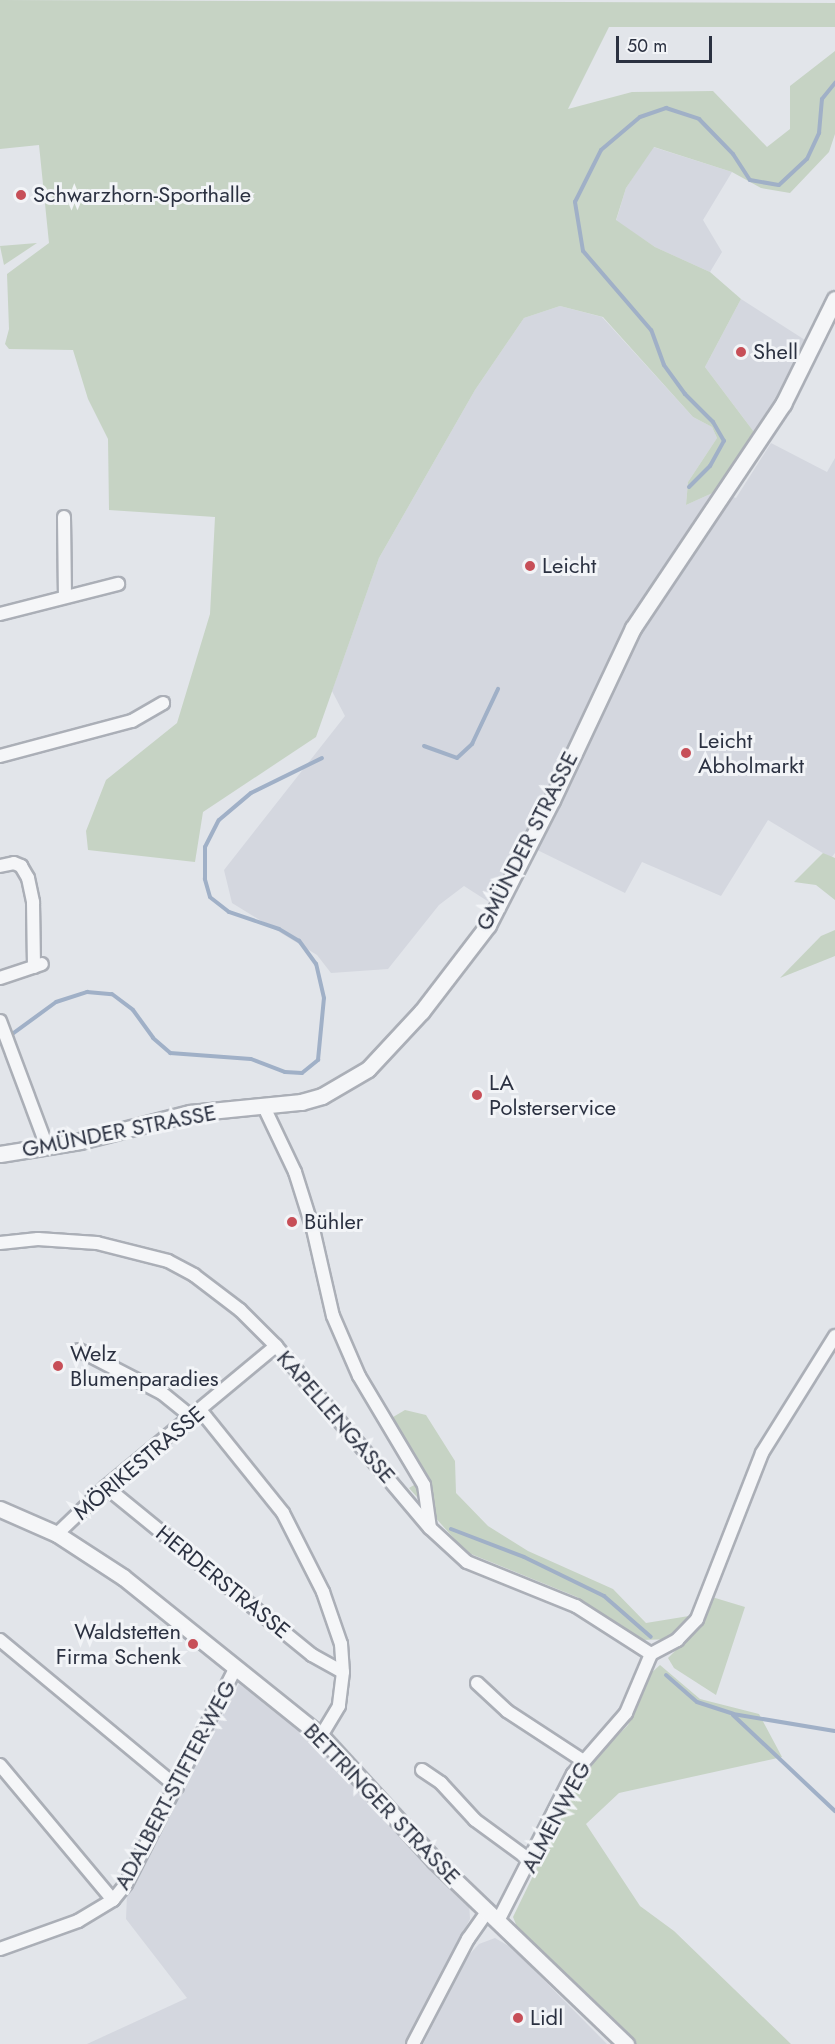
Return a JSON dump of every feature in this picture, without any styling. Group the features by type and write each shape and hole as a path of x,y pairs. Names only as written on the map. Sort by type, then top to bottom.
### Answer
{"street":[{"name":"GMÜNDER STRASSE","path":"0,1154 47,1147 190,1113 264,1107 322,1096 368,1069 422,1011 471,949 508,889 633,628 783,404 835,299"},
{"path":"64,517 65,595"},
{"path":"0,614 65,595 118,584"},
{"path":"0,756 132,721 163,703"},
{"path":"0,866 14,863 21,866 28,878 33,902 38,966 0,978"},
{"path":"2,1026 12,1047 47,1147"},
{"path":"264,1107 295,1172 313,1229 333,1316 359,1376 424,1485 430,1528"},
{"name":"KAPELLENGASSE","path":"0,1243 38,1239 97,1243 168,1261 212,1288 276,1346 430,1528 467,1562 576,1606 651,1654"},
{"path":"651,1654 677,1640 697,1619 762,1453 835,1336"},
{"name":"MÖRIKESTRASSE","path":"57,1534 106,1487 197,1414 276,1346"},
{"path":"79,1350 197,1414 256,1477 306,1551 341,1644 343,1672 339,1706 321,1736"},
{"name":"HERDERSTRASSE","path":"106,1487 312,1655 343,1672"},
{"name":"BETTRINGER STRASSE","path":"0,1509 57,1534 123,1577 321,1736 396,1820 626,2044"},
{"path":"0,1640 177,1787"},
{"name":"ALMENWEG","path":"413,2044 468,1939 493,1915 531,1862 582,1760 610,1734 626,1713 651,1654"},
{"name":"ADALBERT-STIFTER-WEG","path":"113,1900 177,1787 235,1669"},
{"path":"477,1683 507,1711 582,1760"},
{"path":"0,1765 113,1900 78,1921 0,1949"},
{"path":"422,1770 441,1783 475,1820 531,1862"}],"shaded area":[{"path":"653,147 732,172 703,220 722,252 710,272 655,247 616,221 626,188"},
{"path":"741,299 805,340 760,440 705,367"},
{"path":"560,306 602,317 693,417 712,427 717,438 688,482 686,505 717,491 736,498 771,443 827,472 835,458 835,853 831,858 768,820 721,896 642,862 625,893 523,843 489,902 464,886 439,905 388,969 331,973 317,955 232,903 224,870 345,716 332,691 379,558 475,390 524,318"},
{"path":"239,1684 317,1739 429,1865 469,1902 470,1919 406,2044 87,2044 187,1998 126,1919 127,1894"},
{"path":"495,1938 512,1948 607,2044 423,2044 468,1956 479,1944"}],"green space":[{"path":"0,0 835,3 835,27 609,27 568,109 632,92 713,91 767,147 790,129 790,86 835,51 835,134 829,152 790,193 761,188 732,172 654,147 626,188 616,220 655,247 710,272 741,299 705,367 760,440 717,491 686,505 688,482 717,438 712,427 693,417 603,317 560,306 524,318 475,390 379,558 316,737 203,812 195,862 88,850 86,831 106,780 177,723 210,614 215,517 109,510 108,439 88,399 73,350 9,349 5,344 9,329 7,274 49,243 39,145 0,149"},
{"path":"37,243 4,265 0,246"},
{"path":"823,853 835,858 835,900 816,885 794,882"},
{"path":"835,930 835,956 780,978 821,936"},
{"path":"405,1410 426,1415 455,1461 456,1493 488,1526 528,1551 613,1589 646,1623 695,1615 672,1639 642,1640 577,1597 466,1552 409,1488 426,1478 388,1420"},
{"path":"712,1597 745,1607 716,1695 674,1668 668,1658 698,1628"},
{"path":"660,1665 700,1699 759,1714 782,1757 619,1793 586,1824 640,1906 674,1931 791,2044 635,2044 517,1927 513,1917 585,1769 628,1725 650,1674"}],"waterway":[{"path":"689,487 710,466 724,441 713,422 685,394 664,365 651,330 583,251 575,202 601,150 640,117 666,108 699,119 733,154 750,180 779,185 807,159 819,133 822,99 835,83"},
{"path":"424,746 457,758 472,744 498,689"},
{"path":"0,1043 56,1002 87,992 112,994 133,1010 153,1038 170,1053 251,1059 285,1072 302,1073 318,1060 324,998 316,964 299,941 279,929 229,912 210,897 205,879 205,847 219,820 251,793 322,758"},
{"path":"451,1529 524,1557 604,1596 651,1637"},
{"path":"666,1675 697,1702 733,1714 835,1731"},
{"path":"733,1715 835,1811"}],"place":[{"name":"Schwarzhorn-Sporthalle","path":"21,195"},
{"name":"Shell","path":"741,352"},
{"name":"Leicht","path":"530,566"},
{"name":"Leicht Abholmarkt","path":"686,753"},
{"name":"LA Polsterservice","path":"477,1095"},
{"name":"Bühler","path":"292,1222"},
{"name":"Welz Blumenparadies","path":"58,1366"},
{"name":"Waldstetten Firma Schenk","path":"193,1644"},
{"name":"Lidl","path":"518,2018"}]}
